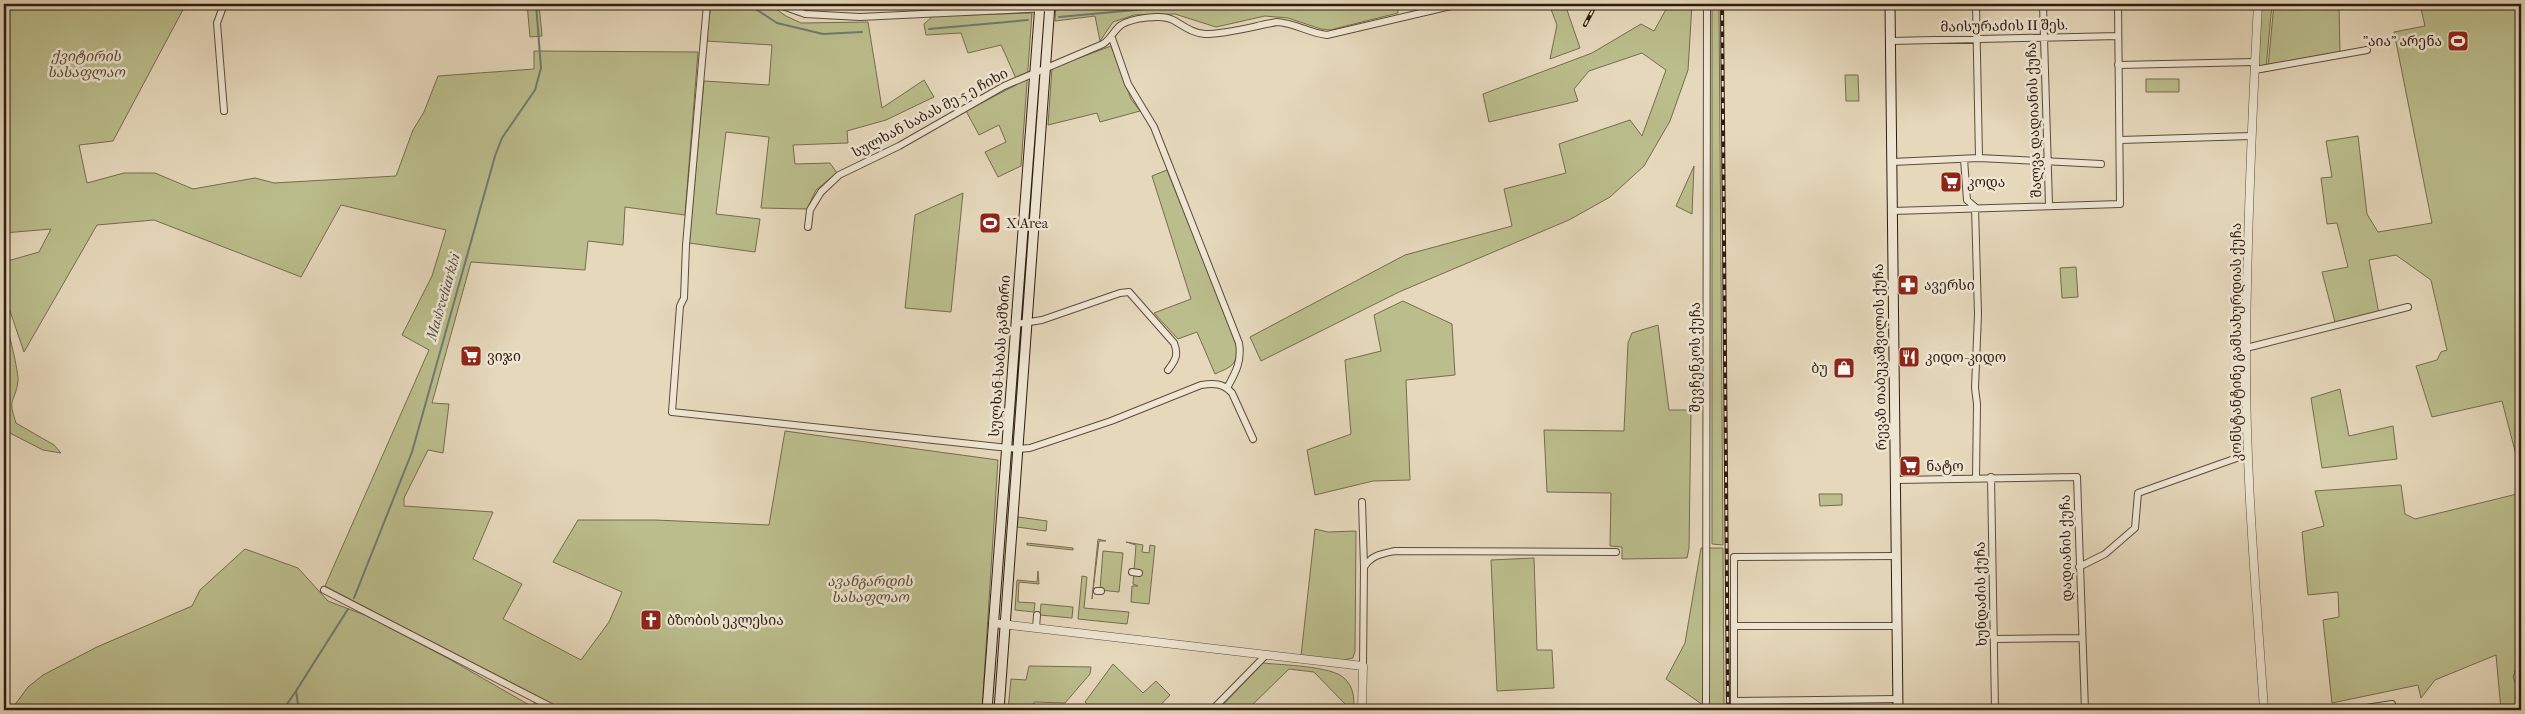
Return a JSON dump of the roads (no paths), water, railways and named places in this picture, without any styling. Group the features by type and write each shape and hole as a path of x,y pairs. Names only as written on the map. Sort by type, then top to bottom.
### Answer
{"main road":[{"name":"რევაზ თაბუკაშვილის ქუჩა","path":"1890,4 1898,710"},
{"name":"სულხან-საბას გამზირი","path":"987,710 1040,6"},
{"name":"სულხან-საბას გამზირი","path":"999,710 1050,6"}],"street":[{"path":"224,4 217,23 224,112"},
{"path":"707,4 686,245 684,298 680,306 672,412 1018,449 1030,448 1111,421 1201,385 1216,383 1227,388 1232,393 1253,439"},
{"path":"777,4 805,14 841,17 1050,6"},
{"name":"შევჩენკოს ქუჩა","path":"1706,710 1707,4"},
{"path":"1976,4 1979,158"},
{"name":"შალვა დადიანის ქუჩა","path":"2043,4 2047,163 2050,205"},
{"path":"1892,211 2120,204 2118,4"},
{"name":"კონსტანტინე გამსახურდიას ქუჩა","path":"2258,4 2251,136 2246,348 2248,454 2264,710"},
{"name":"სულხან საბას მე-5 ე ჩიხი","path":"808,226 810,210 820,192 839,175 899,146 1004,86 1103,44 1112,38 1120,26 1143,17 1171,18 1188,30 1205,34 1277,22 1288,22 1315,34 1327,35 1455,5"},
{"name":"მაისურაძის II შეს.","path":"1890,41 2118,36"},
{"path":"1112,38 1128,84 1154,127 1239,343 1241,355 1239,366 1227,388"},
{"path":"2118,65 2255,66 2367,50"},
{"path":"2120,140 2251,136"},
{"path":"1892,162 1979,158 2047,163 2101,164"},
{"path":"1964,159 1967,200 1975,207 1978,314 1975,388 1977,404 1976,478"},
{"path":"1016,324 1042,320 1120,292 1129,292 1174,343 1177,353 1176,360 1168,370"},
{"path":"2246,348 2408,307"},
{"path":"2079,567 2105,554 2135,528 2138,493 2248,454"},
{"name":"დადიანის ქუჩა","path":"1895,480 2077,477 2081,638 2085,710"},
{"name":"ხუნდაძის ქუჩა","path":"1991,478 1995,710"},
{"path":"1362,502 1364,567 1362,710"},
{"path":"1364,567 1370,559 1378,554 1395,551 1616,552"},
{"path":"1734,710 1734,557 1896,556"},
{"path":"324,590 557,710"},
{"path":"1036,628 1037,615"},
{"path":"993,623 1363,666"},
{"path":"1734,626 1897,626"},
{"path":"1994,639 2081,638"},
{"path":"1212,710 1266,655"},
{"path":"1734,701 1898,699"},
{"path":"2353,710 2392,704"}],"waterway":[{"name":"Mashveliarkhi","path":"354,598 412,452 495,156 502,138 535,90 541,68 536,4"},
{"path":"748,4 777,23 823,34 862,32"},
{"path":"1059,17 1200,4"},
{"path":"929,29 1028,20"},
{"name":"Mashveliarkhi","path":"298,704 296,691 348,609"},
{"name":"Mashveliarkhi","path":"283,710 296,691"}],"railway":[{"path":"1585,25 1596,4"},
{"path":"1722,4 1728,710"}],"place":[{"name":"\"აია\" არენა","path":"2458,41"},
{"name":"კოდა","path":"1951,182"},
{"name":"X Area","path":"990,223"},
{"name":"ავერსი","path":"1908,285"},
{"name":"ვიჯი","path":"471,356"},
{"name":"კიდო-კიდო","path":"1909,357"},
{"name":"ბუ","path":"1844,368"},
{"name":"ნატო","path":"1910,466"},
{"name":"ბზობის ეკლესია","path":"651,620"}],"park label":[{"name":"ქვიტირის სასაფლაო","path":"86,64"},
{"name":"ავანგარდის სასაფლაო","path":"870,590"}]}
